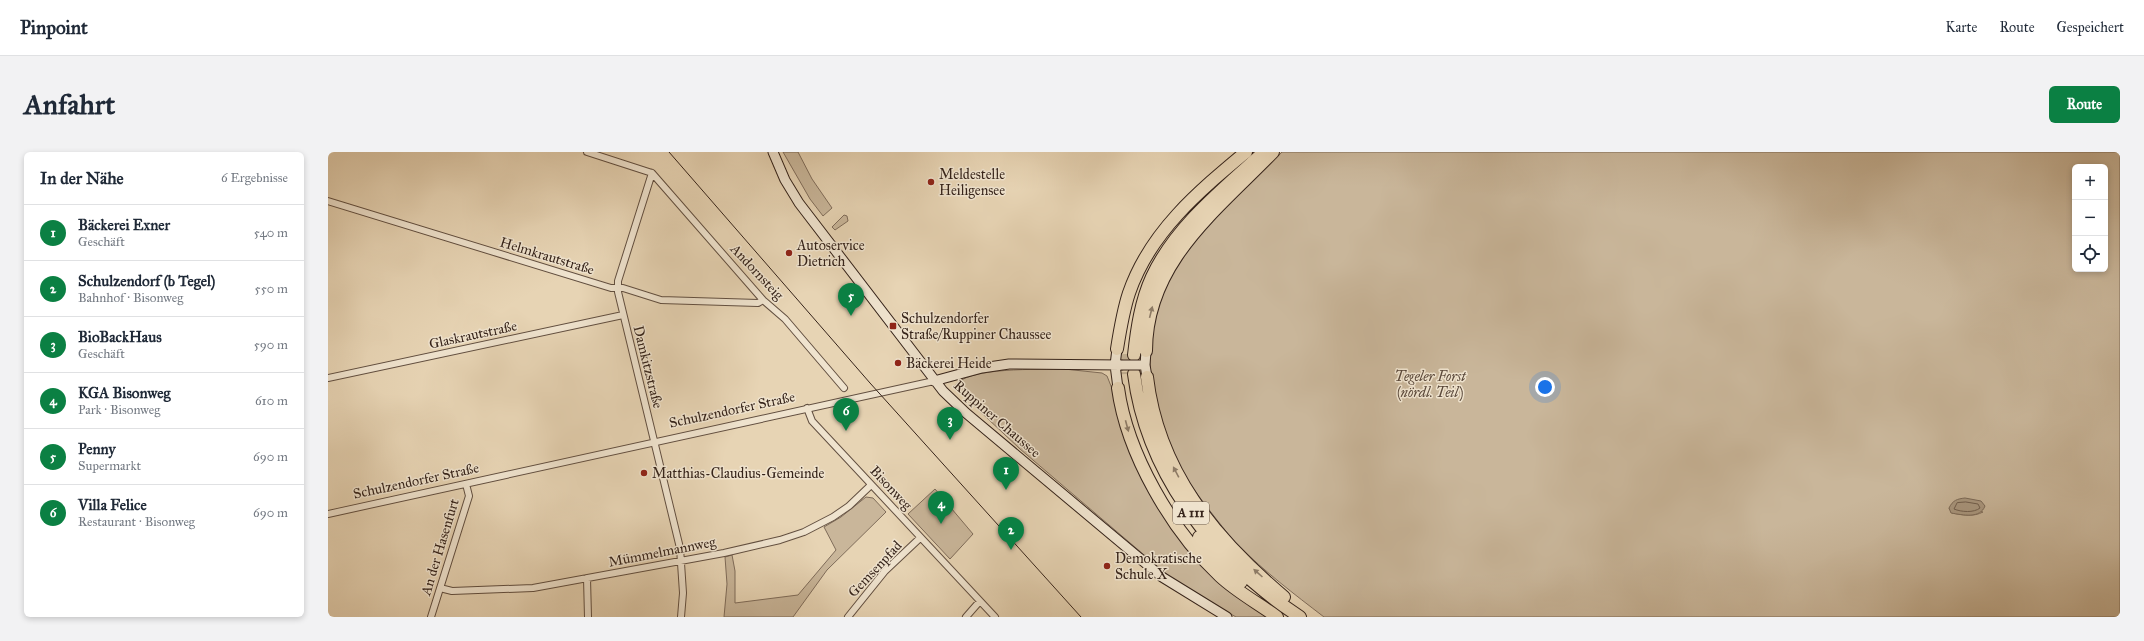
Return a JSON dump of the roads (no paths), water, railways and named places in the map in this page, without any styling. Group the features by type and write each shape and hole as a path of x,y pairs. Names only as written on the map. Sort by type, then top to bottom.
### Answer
{"highway":[{"path":"1246,152 1192,197 1155,242 1141,264 1129,293 1131,364 1152,410 1160,438 1173,466 1189,493 1229,545 1308,617"},
{"name":"A 111","path":"1253,152 1183,219 1156,255 1145,277 1133,311 1131,407 1137,430 1148,458 1176,506 1198,536 1226,568 1285,617"},
{"name":"A 111","path":"1264,152 1190,224 1167,251 1152,277 1143,304 1131,364 1145,428 1153,449 1175,491 1206,533 1225,555 1252,581 1300,617"},
{"path":"1146,351 1146,336 1151,311 1165,274 1192,234 1273,152"},
{"path":"1118,388 1128,433 1139,459 1170,514 1217,573 1234,587 1277,617"}],"main road":[{"name":"Ruppiner Chaussee","path":"773,152 785,180 799,203 934,381 966,413 1162,577 1228,617"},
{"path":"1118,388 1131,364 1146,351"},
{"name":"Schulzendorfer Straße","path":"934,381 982,368 1009,364 1131,364"}],"street":[{"path":"587,152 652,172"},
{"name":"Damkitzstraße","path":"652,172 618,288 681,561 683,593 681,617"},
{"name":"Andornsteig","path":"652,172 763,300 785,319 844,388"},
{"name":"Helmkrautstraße","path":"328,201 612,288 618,288 662,300 758,303 763,300"},
{"name":"Glaskrautstraße","path":"328,378 623,315"},
{"name":"Schulzendorfer Straße","path":"328,514 934,381"},
{"name":"Bisonweg","path":"807,408 812,421 995,617"},
{"name":"An der Hasenfurt","path":"431,617 469,496 466,484"},
{"name":"Mümmelmannweg","path":"440,588 452,591 533,588 681,561 780,540 804,532 828,520 849,506 871,485"},
{"name":"Gemsenpfad","path":"848,617 885,571 920,538"},
{"path":"587,578 588,617"},
{"path":"966,617 980,601"}],"water":[{"path":"1965,498 1981,501 1985,506 1983,510 1979,513 1971,515 1951,513 1949,508 1952,503 1957,499"}],"tunnel":[{"path":"1126,354 1127,374"}],"tram line":[{"path":"669,152 870,383 1081,617"}],"place":[{"name":"Meldestelle Heiligensee","path":"931,182"},
{"name":"Autoservice Dietrich","path":"789,253"},
{"name":"Penny","path":"851,316"},
{"name":"Schulzendorfer Straße/Ruppiner Chaussee","path":"893,326"},
{"name":"Bäckerei Heide","path":"898,363"},
{"name":"Villa Felice","path":"846,431"},
{"name":"BioBackHaus","path":"950,440"},
{"name":"Matthias-Claudius-Gemeinde","path":"644,473"},
{"name":"Bäckerei Exner","path":"1006,490"},
{"name":"KGA Bisonweg","path":"941,524"},
{"name":"Schulzendorf (b Tegel)","path":"1011,550"},
{"name":"Demokratische Schule X","path":"1107,566"}],"park label":[{"name":"Tegeler Forst (nördl. Teil)","path":"1430,384"}]}
